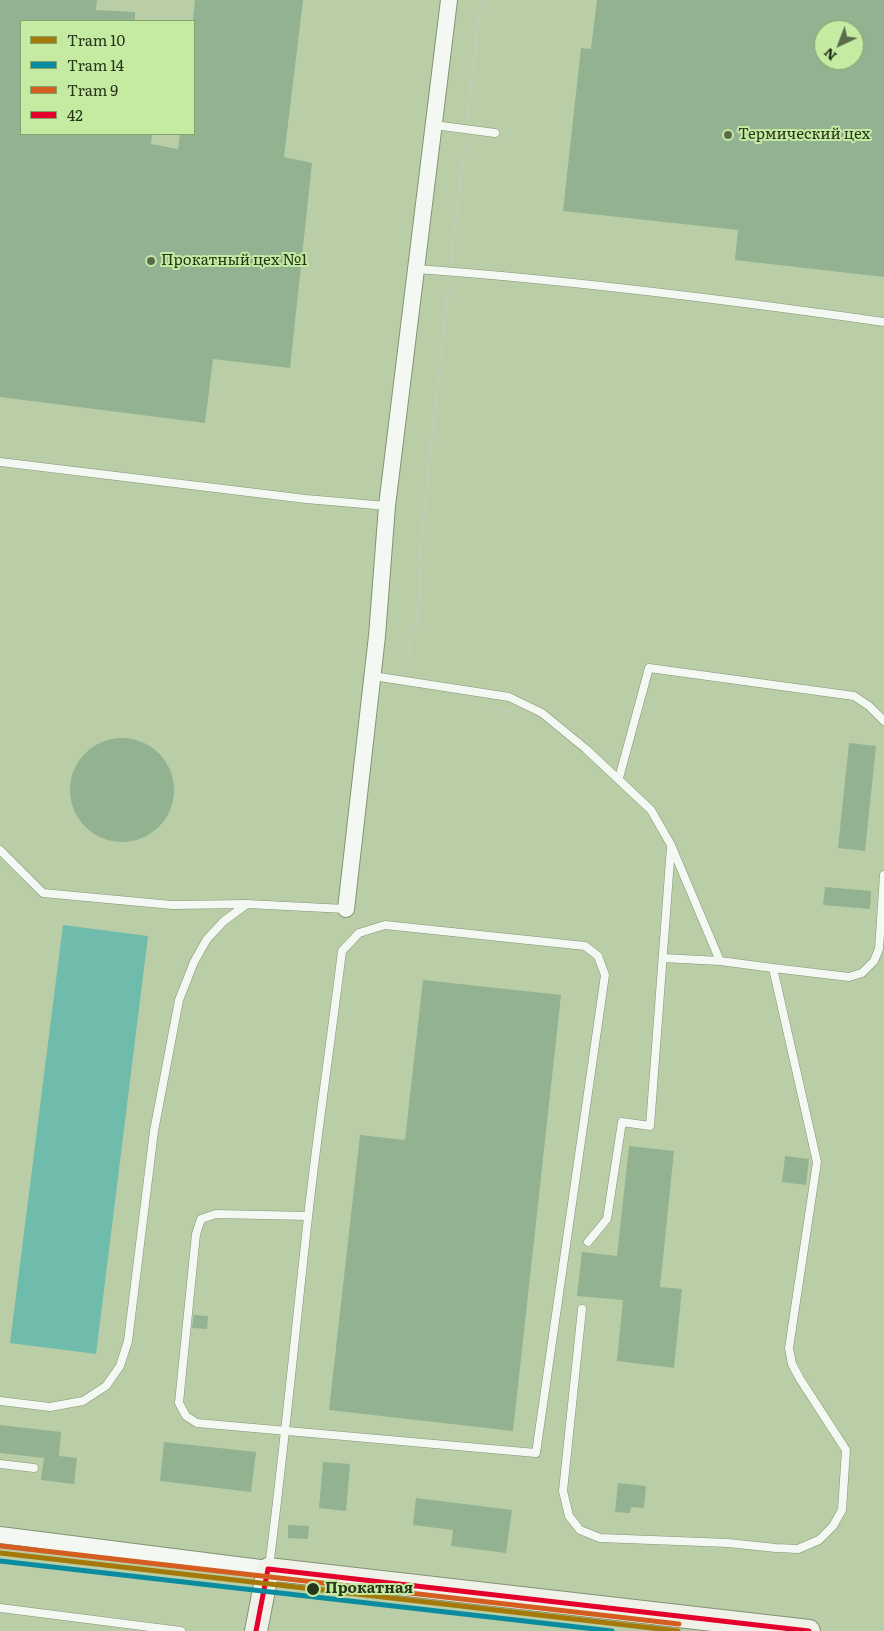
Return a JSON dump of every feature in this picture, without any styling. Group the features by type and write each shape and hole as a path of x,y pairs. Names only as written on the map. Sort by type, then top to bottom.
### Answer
{"main road":[{"path":"256,1631 268,1569 809,1631"}],"street":[{"path":"346,909 372,676 387,506 449,0"},
{"path":"0,1535 268,1569"}],"lane":[{"path":"434,125 495,132"},
{"path":"416,269 746,302 884,322"},
{"path":"0,462 297,498 387,506"},
{"path":"620,778 648,668 854,696 869,706 884,721"},
{"path":"372,676 509,698 542,713 620,778 651,810 671,845 720,960"},
{"path":"588,1242 607,1219 622,1122 650,1126 671,845"},
{"path":"0,850 43,893 172,905 247,904 346,909"},
{"path":"663,958 720,960 849,978 862,973 874,962 879,949 884,875"},
{"path":"0,1401 50,1407 84,1400 106,1386 120,1366 128,1341 154,1131 179,1000 194,962 207,939 224,921 247,904"},
{"path":"268,1569 285,1432 308,1216 342,951 359,933 385,925 585,946 598,956 606,975 536,1453 285,1432 197,1423 186,1416 179,1403 195,1244 201,1219 216,1214 308,1216"},
{"path":"582,1310 564,1491 569,1516 580,1530 600,1538 728,1543 798,1549 819,1540 833,1526 842,1510 846,1450 800,1379 792,1364 789,1348 817,1162 773,968"},
{"path":"0,1464 34,1468"},
{"path":"0,1608 181,1631"}],"path":[{"path":"411,672 408,666 411,634 416,624 418,612 420,580 418,568 481,0"},
{"path":"484,694 488,706 518,714"}],"water":[{"path":"63,925 148,936 96,1354 10,1343"}],"building":[{"name":"Прокатный цех №1","path":"0,0 97,0 96,10 135,12 135,20 20,20 20,135 152,135 151,144 178,149 180,135 195,135 195,20 193,20 195,0 303,0 284,157 312,163 290,368 213,359 205,423 0,397"},
{"name":"Термический цех","path":"597,0 884,0 884,277 735,260 738,230 563,211 581,48 591,49"},
{"path":"122,738 142,742 159,753 170,770 174,790 170,810 159,827 142,838 122,842 102,838 85,827 74,810 70,790 74,770 85,753 102,742"},
{"path":"849,743 876,746 865,851 838,848"},
{"path":"825,887 871,891 870,909 823,905"},
{"path":"423,980 561,995 513,1431 329,1410 360,1135 405,1140"},
{"path":"629,1146 674,1151 660,1287 682,1289 674,1368 617,1361 623,1300 577,1296 582,1252 617,1256"},
{"path":"785,1156 809,1159 806,1185 782,1182"},
{"path":"194,1315 208,1316 207,1329 192,1328"},
{"path":"0,1425 61,1432 59,1456 77,1458 74,1484 41,1480 44,1458 0,1453"},
{"path":"164,1442 256,1452 251,1492 160,1481"},
{"path":"323,1462 350,1464 346,1511 319,1508"},
{"path":"618,1483 646,1486 644,1508 631,1507 630,1513 615,1512"},
{"path":"416,1498 512,1510 506,1553 451,1546 453,1530 413,1525"},
{"path":"288,1525 309,1526 308,1539 288,1538"}],"tram line":[{"name":"9","path":"1,1546 679,1624"},
{"name":"10","path":"0,1553 678,1631"},
{"name":"14","path":"0,1561 612,1631"}],"transit line":[{"name":"42","path":"256,1631 268,1569 809,1631"}],"place":[{"name":"Термический цех","path":"728,135"},
{"name":"Прокатный цех №1","path":"151,261"},
{"name":"Прокатная","path":"313,1589"}]}
